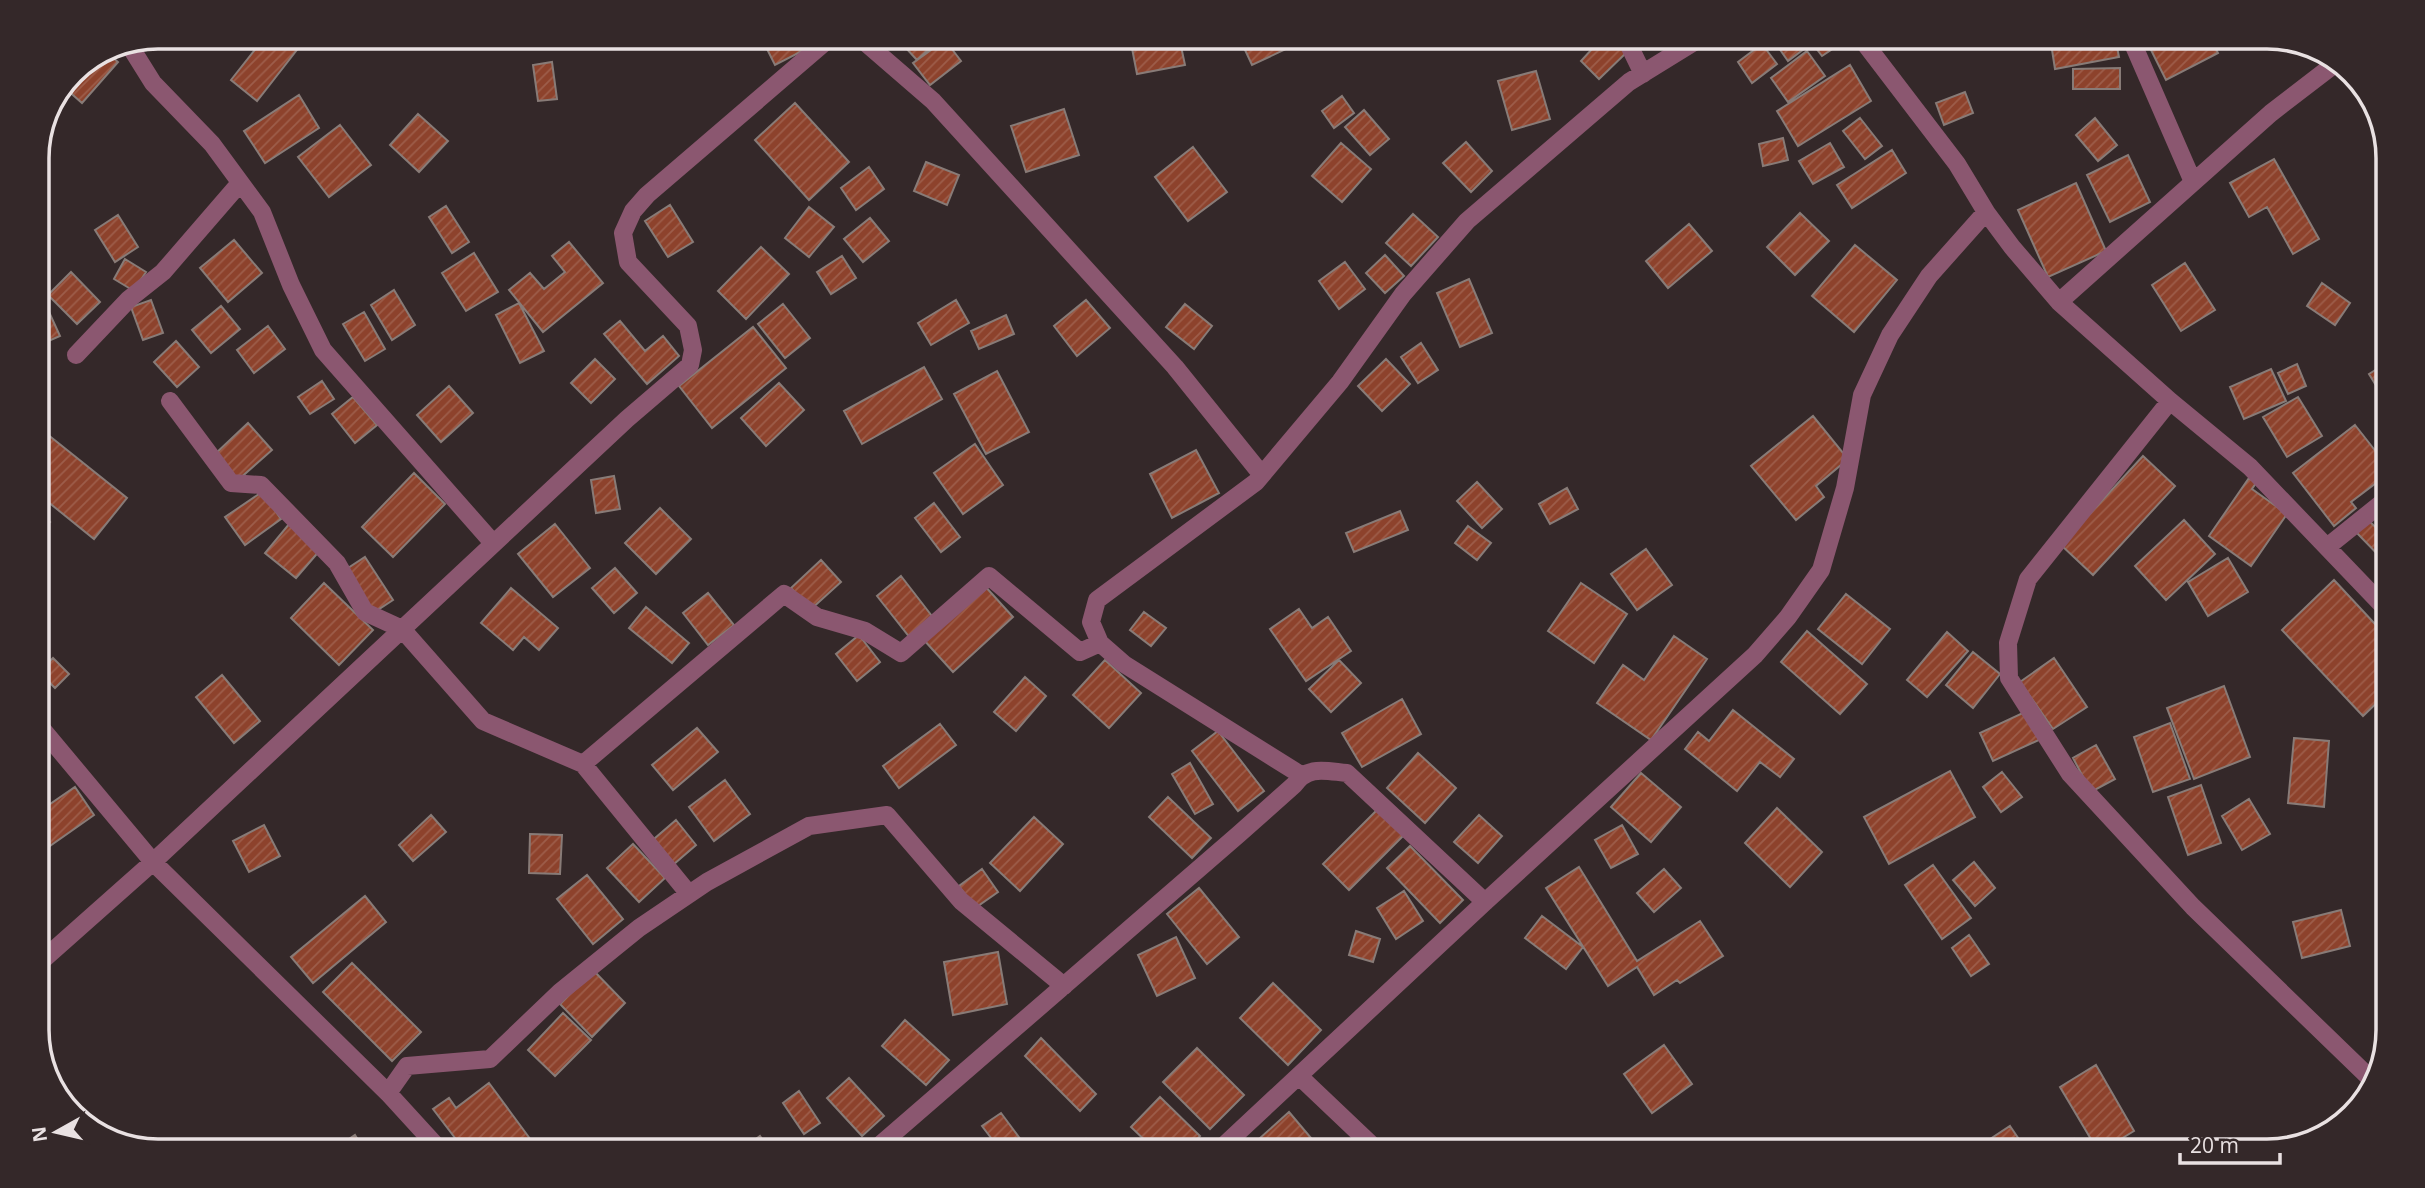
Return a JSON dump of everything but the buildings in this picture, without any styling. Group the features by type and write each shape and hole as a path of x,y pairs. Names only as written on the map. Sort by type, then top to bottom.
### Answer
{"street":[{"path":"49,954 153,862 627,419 690,365 693,350 688,326 628,262 623,233 633,211 667,177 817,49"},
{"path":"873,49 933,101 1175,367 1262,475"},
{"path":"1631,49 1643,74"},
{"path":"1301,775 1124,664 1100,643 1091,622 1097,600 1256,482 1340,382 1403,294 1466,221 1619,90 1683,49"},
{"path":"1869,49 1957,164 1986,212 2012,247 2059,302 2170,401 2250,467 2376,598"},
{"path":"2135,49 2193,182"},
{"path":"134,52 153,83 212,144 261,212 291,285 323,350 493,543"},
{"path":"2059,302 2271,113 2329,68"},
{"path":"76,355 129,299 163,272 240,183"},
{"path":"1231,1139 1755,656 1788,618 1821,570 1845,488 1863,395 1890,335 1929,276 1986,212"},
{"path":"170,401 230,483 261,485 337,563 365,612 402,629 483,721 583,764 689,894"},
{"path":"2170,401 2028,579 2008,643 2009,678 2070,774 2193,907 2366,1075"},
{"path":"2327,547 2376,508"},
{"path":"583,764 784,594 817,617 865,631 901,653 989,576 1080,652 1100,643"},
{"path":"49,737 153,862 388,1093 430,1139"},
{"path":"887,1139 1294,785 1301,775 1318,770 1347,773 1485,902"},
{"path":"388,1093 407,1066 490,1059 560,992 639,928 689,894 809,826 887,815 961,901 1064,986"},
{"path":"1299,1076 1365,1139"}]}
